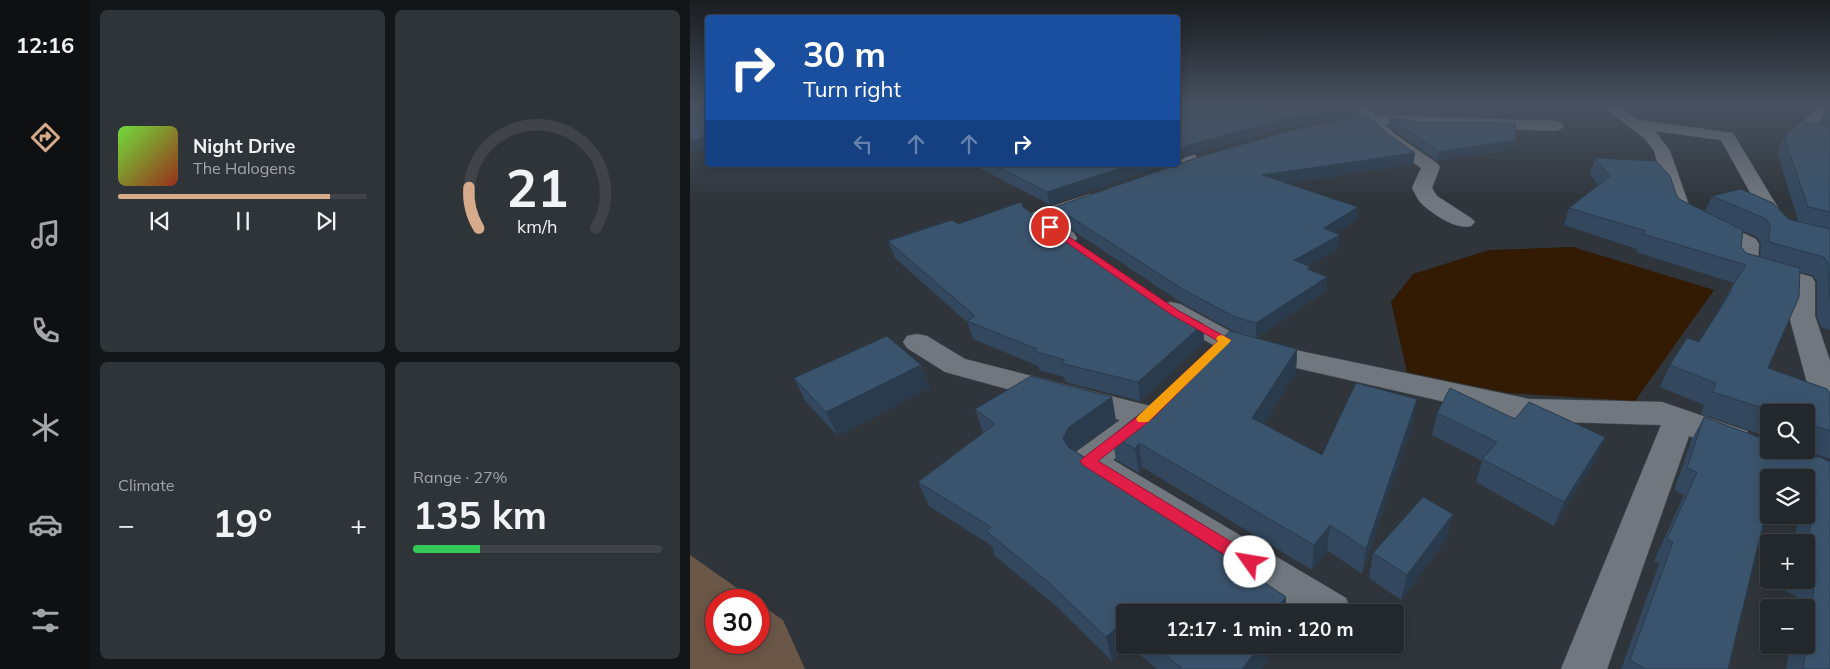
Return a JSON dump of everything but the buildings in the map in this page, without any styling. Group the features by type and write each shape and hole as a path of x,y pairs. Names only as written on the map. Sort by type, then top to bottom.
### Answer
{"street":[{"path":"1390,138 1431,167 1422,188 1429,200 1464,222"},
{"path":"1652,138 1662,151 1681,211 1748,244 1746,266 1803,282 1802,316 1830,410"},
{"path":"1728,138 1772,214 1787,230 1830,241"},
{"path":"1089,253 1036,218 1112,192"},
{"path":"1152,296 1175,313 1214,351 1271,354 1529,410 1662,413 1759,449"},
{"path":"917,342 955,366 1158,406 1088,461 1318,604"},
{"path":"1584,669 1679,420"}],"shaded area":[{"path":"1573,247 1714,290 1635,401 1508,393 1407,372 1391,302 1413,274 1489,250"},
{"path":"690,555 738,589 705,589 705,654 770,654 770,611 783,620 805,669 690,669"}],"slow traffic":[{"path":"1143,419 1225,340 1222,339"}],"route":[{"path":"1050,227 1175,313 1225,340 1147,416 1088,461 1250,562"}]}
